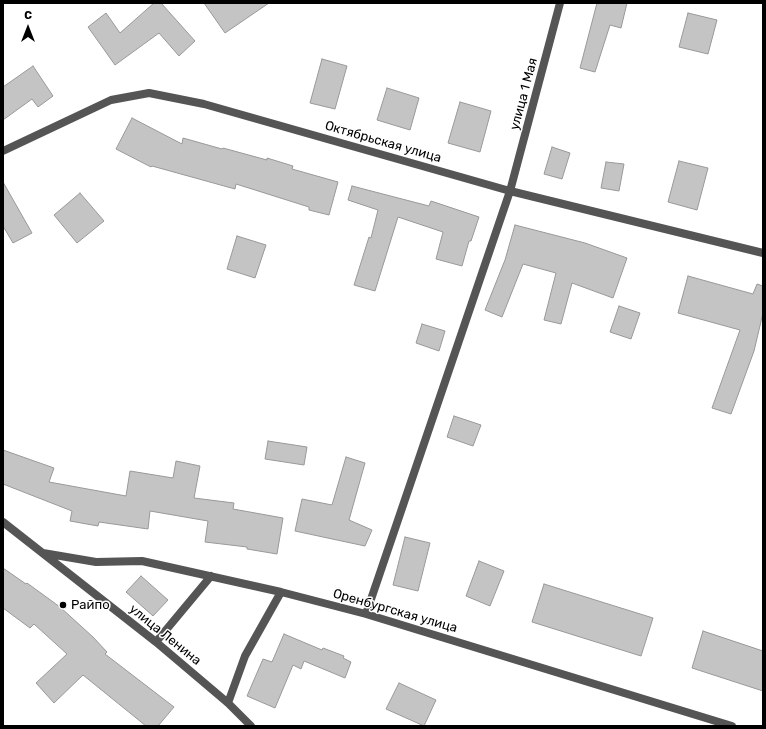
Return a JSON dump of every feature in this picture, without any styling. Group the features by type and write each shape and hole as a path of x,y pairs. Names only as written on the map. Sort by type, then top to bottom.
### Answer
{"street":[{"name":"улица 1 Мая","path":"366,614 510,191 560,3"},
{"name":"Октябрьская улица","path":"3,151 111,100 149,93 204,104 510,191 763,253"},
{"name":"улица Ленина","path":"3,522 156,642 228,703 251,726"},
{"name":"Оренбургская улица","path":"43,553 96,562 142,561 281,592 366,614 732,726"},
{"path":"156,642 211,576"},
{"path":"228,703 245,656 281,592"}],"building":[{"path":"154,3 161,3 195,41 179,56 159,33 115,65 88,27 106,13 120,33"},
{"path":"204,3 269,3 225,33"},
{"path":"597,3 627,3 621,28 610,25 595,72 580,68"},
{"path":"688,13 717,20 708,54 679,47"},
{"path":"322,59 347,66 335,109 310,103"},
{"path":"33,66 53,96 38,107 32,99 3,120 3,87"},
{"path":"387,88 419,98 410,130 377,120"},
{"path":"460,102 491,111 480,152 448,143"},
{"path":"132,118 182,144 183,138 267,160 267,158 293,166 292,169 338,182 329,215 309,210 309,207 236,184 235,189 152,166 151,167 116,149"},
{"path":"552,147 570,153 562,179 544,174"},
{"path":"679,161 708,168 697,210 668,202"},
{"path":"606,162 624,164 619,191 601,188"},
{"path":"3,182 32,233 13,243 3,226"},
{"path":"352,186 429,206 431,201 479,217 471,241 469,241 462,266 436,259 443,232 398,217 375,291 354,285 369,237 371,238 378,210 348,200"},
{"path":"80,193 104,221 77,243 54,215"},
{"path":"515,225 585,243 627,258 613,298 572,283 561,324 544,320 556,273 523,264 502,317 485,310 505,260"},
{"path":"237,236 266,245 255,278 227,269"},
{"path":"688,276 753,294 757,284 763,286 763,313 754,351 731,414 712,408 740,330 678,313"},
{"path":"619,306 640,313 631,339 610,332"},
{"path":"422,324 445,331 439,351 416,343"},
{"path":"454,416 481,425 473,446 447,437"},
{"path":"268,441 307,447 304,465 265,459"},
{"path":"3,450 54,468 49,482 126,496 130,471 173,478 176,461 200,466 194,498 234,503 233,509 283,518 277,554 247,549 247,547 205,542 208,521 150,511 148,529 99,522 98,526 70,521 72,511 3,484"},
{"path":"346,457 365,463 349,520 372,530 365,546 295,531 302,499 332,505"},
{"path":"405,537 430,543 418,591 393,585"},
{"path":"479,561 504,571 490,606 466,596"},
{"path":"3,568 60,607 93,637 107,652 105,654 174,707 158,726 146,726 83,675 54,703 36,683 67,654 34,624 30,628 3,608"},
{"path":"141,576 168,600 153,616 126,592"},
{"path":"544,584 653,618 641,656 532,622"},
{"path":"703,631 763,651 763,691 692,668"},
{"path":"284,634 322,650 323,648 344,656 343,658 351,662 345,678 304,661 301,669 293,665 275,708 247,696 263,659 272,662"},
{"path":"399,683 436,700 424,726 386,709"}],"place":[{"name":"Райпо","path":"63,605"}]}
